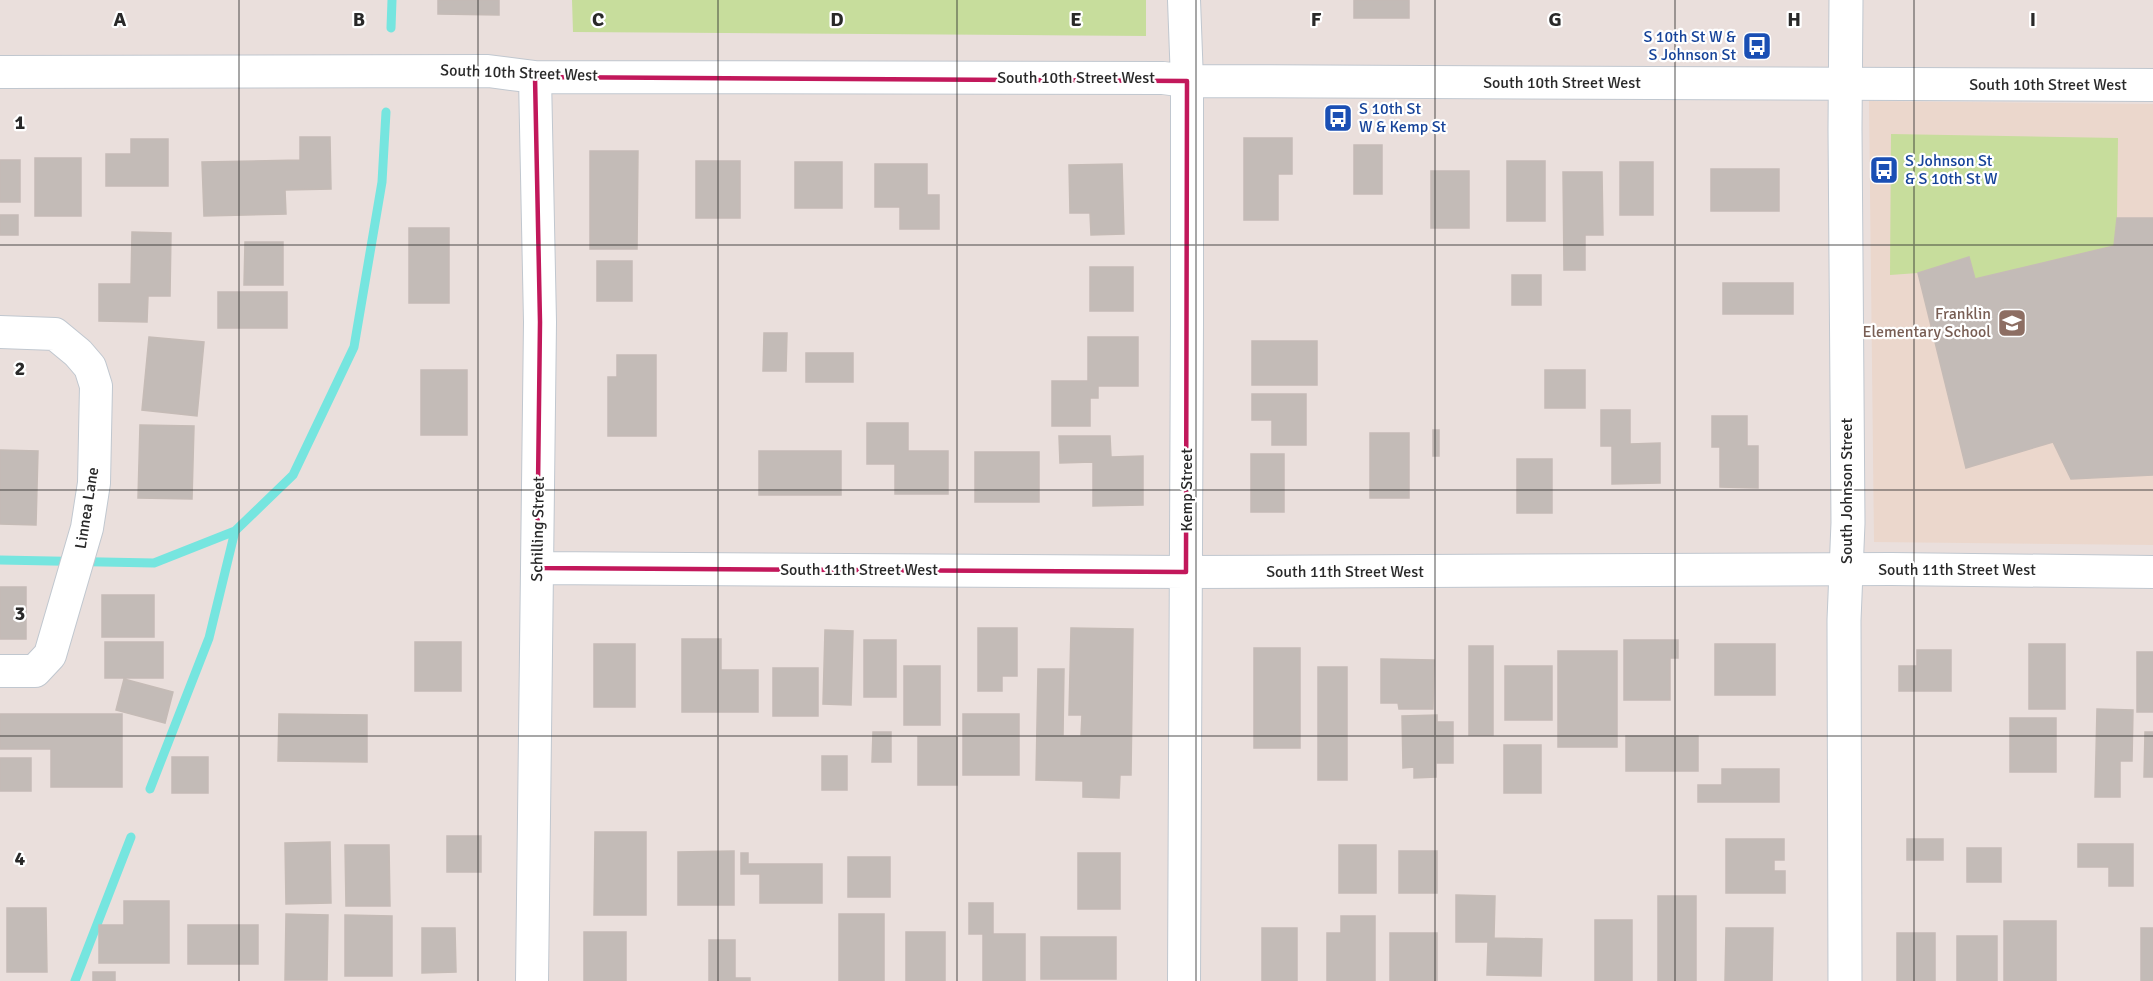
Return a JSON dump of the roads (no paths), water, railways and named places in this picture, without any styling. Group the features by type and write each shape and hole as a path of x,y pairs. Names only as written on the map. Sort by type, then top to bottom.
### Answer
{"street":[{"name":"Kemp Street","path":"1184,0 1187,81 1184,981"},
{"name":"South Johnson Street","path":"1845,981 1846,0"},
{"name":"South 10th Street West","path":"0,72 488,70 535,77 1163,78 1187,81 1845,86 2153,85"},
{"name":"Schilling Street","path":"532,981 540,322 535,77"},
{"name":"Linnea Lane","path":"0,332 56,334 90,367 96,386 94,483 87,528 50,655 35,671 0,671"},
{"name":"South 11th Street West","path":"537,568 1186,572 1847,570 2153,572"}],"waterway":[{"path":"391,28 392,0"},
{"path":"0,560 154,563 235,531 293,475 354,347 382,182 386,112"},
{"path":"150,789 209,638 235,531"},
{"path":"75,981 131,837"}],"place":[{"name":"S 10th St W & S Johnson St","path":"1757,46"},
{"name":"S 10th St W & Kemp St","path":"1338,118"},
{"name":"S Johnson St & S 10th St W","path":"1884,170"},
{"name":"Franklin Elementary School","path":"2012,323"}]}
